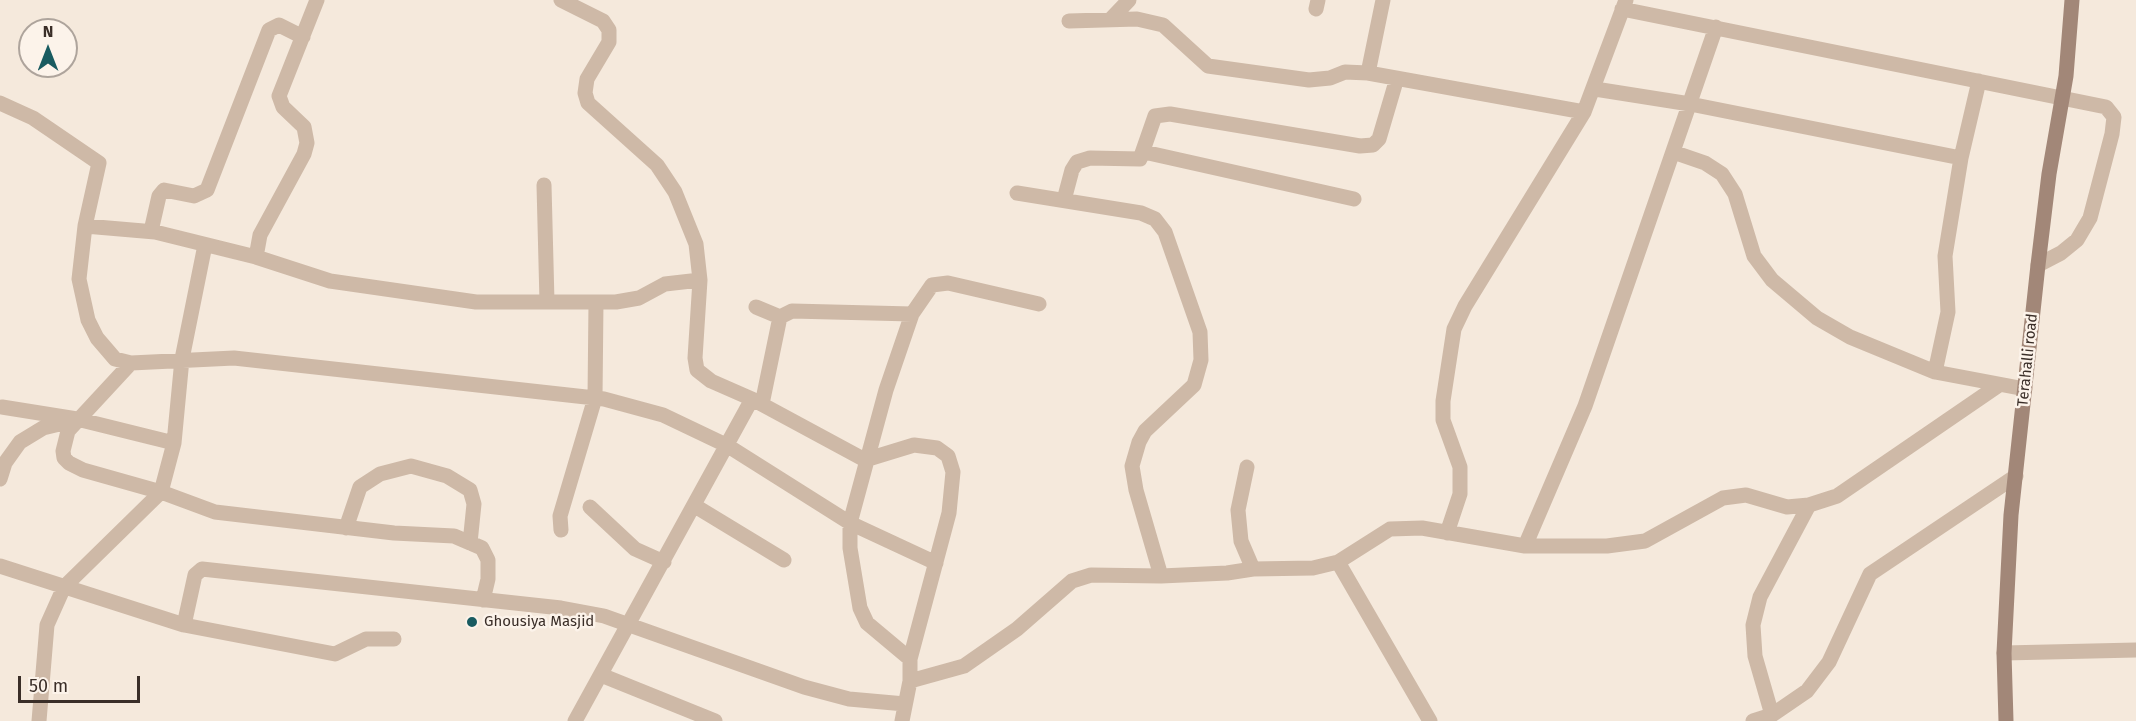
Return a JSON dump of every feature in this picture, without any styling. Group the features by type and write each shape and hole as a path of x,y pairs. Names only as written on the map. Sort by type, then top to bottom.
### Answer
{"street":[{"path":"256,257 260,235 304,153 307,143 304,127 283,107 279,96 317,0"},
{"path":"561,0 603,21 609,30 609,42 587,79 585,93 588,102 657,165 675,192 696,244 700,280 695,358 697,370 711,381 757,401 865,460 914,445 937,448 948,456 953,472 949,513 910,659 910,681 902,721"},
{"path":"1110,20 1129,0"},
{"path":"1368,73 1383,0"},
{"name":"Terahalli road","path":"2006,721 2004,653 2011,515 2038,265 2062,97 2072,0"},
{"path":"1447,534 1460,494 1460,467 1443,420 1443,401 1454,329 1465,306 1584,112 1595,88 1624,4 1716,27 2106,107 2114,117 2112,134 2090,218 2077,240 2038,265"},
{"path":"1069,21 1137,18 1163,25 1208,66 1309,80 1330,78 1345,72 1368,73 1584,112"},
{"path":"152,231 159,196 164,190 194,196 207,190 268,30 279,26 303,37"},
{"path":"1525,546 1585,406 1716,27"},
{"path":"1064,200 1072,170 1077,162 1090,158 1140,159 1155,116 1170,114 1360,146 1373,145 1379,139 1396,78"},
{"path":"1935,372 1948,312 1946,256 1962,158 1979,81"},
{"path":"1595,88 1690,104 1962,158"},
{"path":"0,103 33,118 99,163 85,226 79,279 88,320 110,355 131,363 234,358 595,398 663,415 728,446 850,523 936,563"},
{"path":"1144,152 1354,199"},
{"path":"1673,152 1705,163 1722,174 1734,194 1754,256 1772,280 1825,322 1850,336 1935,372 2025,389"},
{"path":"544,185 547,302"},
{"path":"1017,193 1141,213 1155,219 1165,232 1200,333 1201,360 1194,385 1145,431 1132,466 1136,490 1161,576"},
{"path":"85,226 152,231 256,257 330,281 476,302 597,302 639,298 665,284 700,280"},
{"path":"39,721 43,645 47,625 64,587 161,492 174,443 182,359 205,245"},
{"path":"910,659 867,623 860,608 850,548 850,523 865,460 912,314 932,285 948,283 1039,303"},
{"path":"561,530 560,516 595,398 597,302"},
{"path":"756,307 780,317"},
{"path":"575,721 728,446 757,401 780,317 792,311 912,314"},
{"path":"131,363 76,419 66,434 63,451 64,458 69,463 83,470 161,492 215,512 346,528 454,536 482,548 488,560 488,579 483,600"},
{"path":"910,681 964,666 1017,629 1072,581 1091,575 1161,576 1227,573 1253,569 1292,570 1338,562 1390,529 1422,528 1525,546 1607,546 1645,541 1723,498 1746,495 1787,507 1809,505 1837,496 1999,385"},
{"path":"2,407 76,419 174,443"},
{"path":"0,479 5,463 20,442 43,428 76,419"},
{"path":"346,528 360,487 380,474 411,466 447,476 470,490 474,504 470,543"},
{"path":"1247,467 1238,510 1241,541 1253,569"},
{"path":"1753,721 1772,715 1807,691 1829,662 1870,574 1886,561 2016,476"},
{"path":"1772,715 1755,656 1753,625 1760,597 1809,505"},
{"path":"695,506 784,560"},
{"path":"590,507 635,549 664,562"},
{"path":"1338,562 1430,721"},
{"path":"0,566 184,625 335,654 366,639 394,639"},
{"path":"184,625 195,575 202,569 561,608 604,616 804,687 849,699 905,704"},
{"path":"2004,653 2136,650"},
{"path":"601,675 715,721"}],"place":[{"name":"Ghousiya Masjid","path":"472,622"}]}
